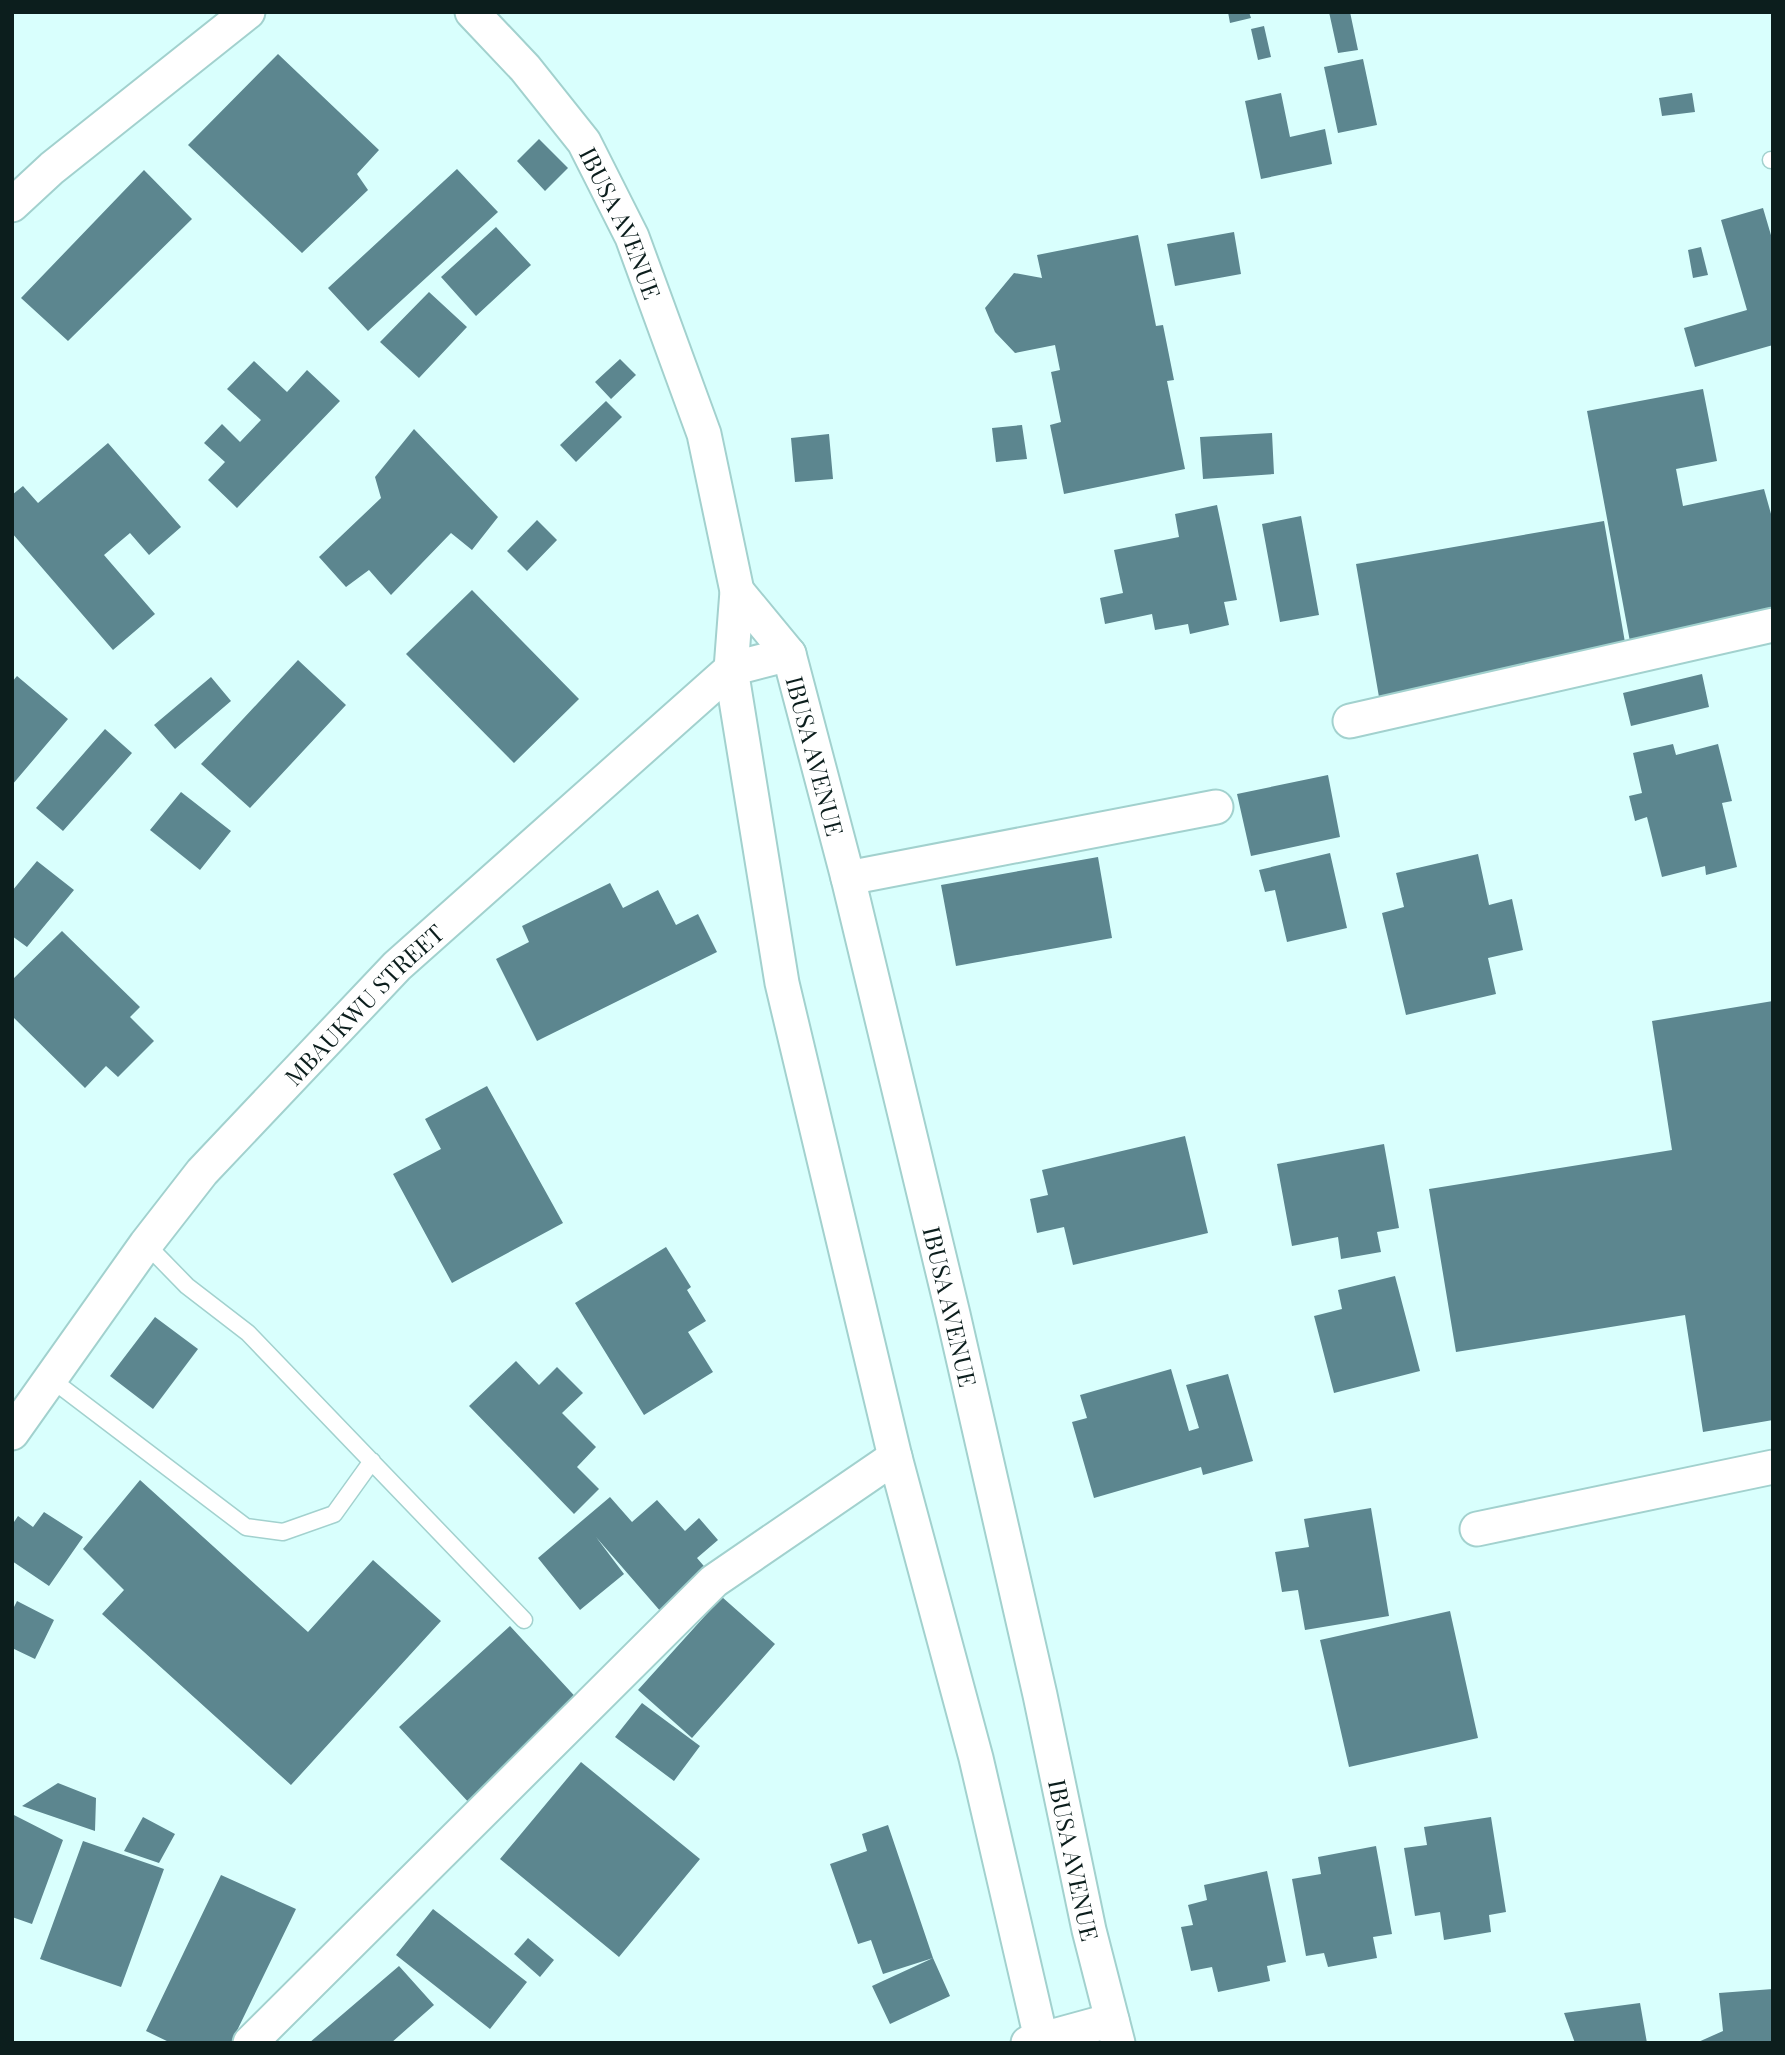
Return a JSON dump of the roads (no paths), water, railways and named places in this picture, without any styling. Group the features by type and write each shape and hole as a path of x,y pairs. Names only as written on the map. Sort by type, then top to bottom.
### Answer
{"street":[{"path":"12,205 52,168 248,12"},
{"name":"IBUSA AVENUE","path":"472,12 525,68 584,142 632,237 704,434 737,591 731,670 782,983 895,1457 976,1758 1037,2041"},
{"name":"IBUSA AVENUE","path":"737,591 789,654 848,878 953,1314 1115,2032"},
{"path":"1350,721 1773,625"},
{"name":"MBAUKWU STREET","path":"12,1433 146,1244 202,1172 397,966 731,670 789,654"},
{"path":"848,878 1216,807"},
{"path":"250,2043 714,1581 895,1457"},
{"path":"1477,1529 1773,1467"},
{"path":"1037,2041 1115,2032"}],"lane":[{"path":"146,1244 187,1286 248,1333 524,1620"},
{"path":"51,1379 246,1527 283,1532 334,1514 372,1461"}]}
